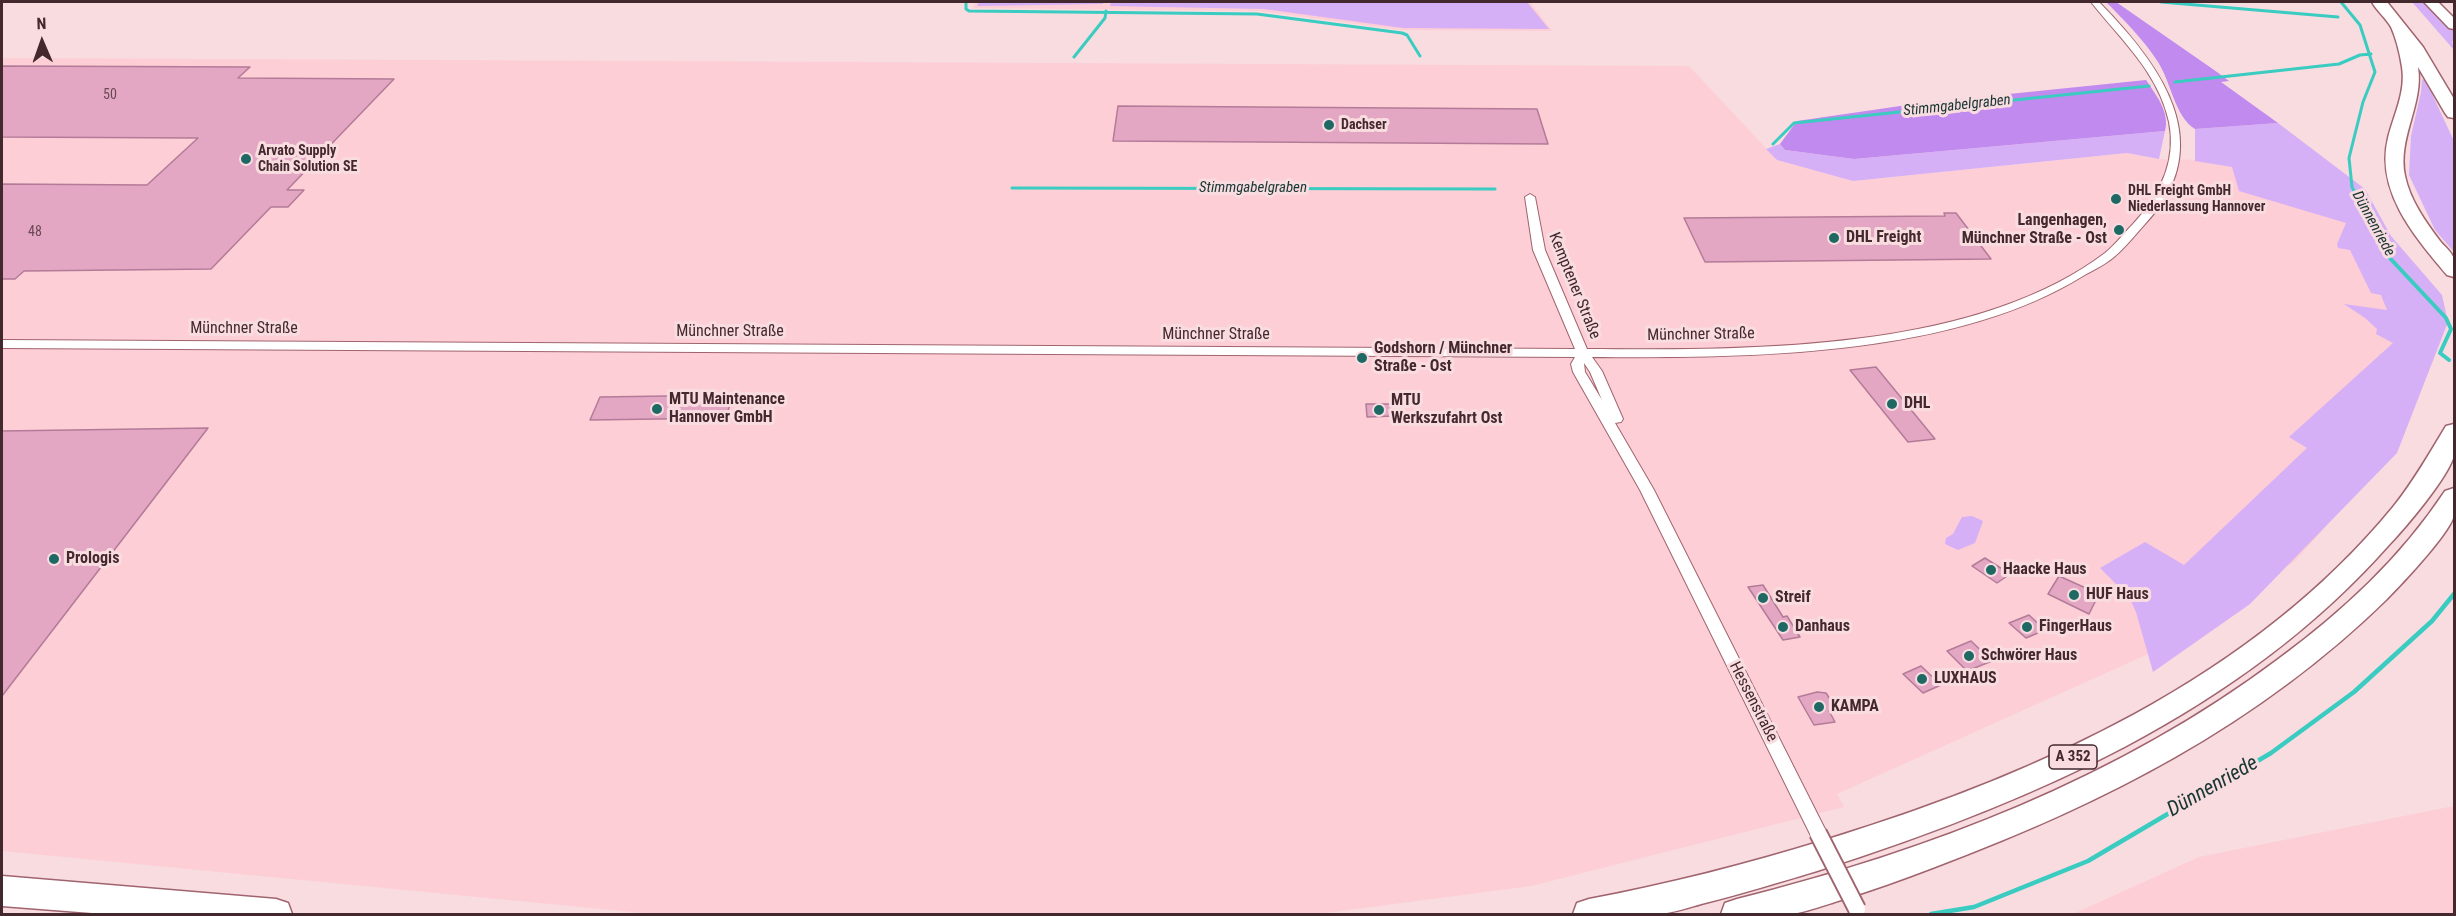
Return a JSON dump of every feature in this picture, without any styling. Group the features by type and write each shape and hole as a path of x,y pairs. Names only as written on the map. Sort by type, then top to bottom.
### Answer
{"highway":[{"path":"2379,2 2434,76 2454,113"},
{"path":"2396,2 2436,51"},
{"path":"2431,2 2454,25"},
{"path":"2444,2 2454,12"},
{"path":"2398,25 2411,72 2411,85 2396,134 2394,160 2397,179 2405,202 2454,272"},
{"name":"A 352","path":"1589,915 1744,879 1868,842 1986,797 2093,748 2169,708 2299,618 2349,571 2381,538 2408,505 2432,472 2454,432"},
{"name":"A 352","path":"1737,915 1891,869 2012,824 2122,772 2198,731 2272,680 2384,588 2442,518 2454,497"},
{"path":"2,891 276,915"}],"street":[{"name":"Münchner Straße","path":"2,344 1583,353 1764,351 1820,347 1893,337 1960,322 2000,310 2044,292 2093,266 2128,241 2151,213 2169,181 2177,145 2174,120 2159,81 2141,54 2096,2"},
{"name":"Kemptener Straße","path":"1530,196 1539,250 1583,353"},
{"name":"Hessenstraße","path":"1583,353 1577,364 1579,372 1647,490 1858,912"}],"shaded area":[{"path":"975,2 1530,2 1552,31 1402,30 1260,11 973,8"},
{"path":"979,2 1103,2 1103,4 977,6"},
{"path":"1111,2 1527,2 1549,29 1403,28 1264,9 1110,6"},
{"path":"2106,2 2116,2 2217,72 2229,81 2221,82 2278,123 2195,129 2178,108 2158,62 2134,31"},
{"path":"2412,2 2426,2 2454,30 2454,41 2452,41 2454,50"},
{"path":"2,58 1689,66 1777,160 1853,181 2127,153 2159,159 2201,160 2341,186 2444,319 2392,453 2295,561 2177,641 1837,794 1844,807 1531,886 1318,914 653,914 2,851"},
{"path":"2422,79 2426,81 2454,141 2454,252 2435,230 2409,175 2411,136"},
{"path":"2146,80 2164,110 2165,131 1854,159 1785,150 1780,144 1797,121 1921,103"},
{"path":"2278,123 2365,189 2391,236 2442,295 2448,322 2397,453 2250,604 2153,672 2136,612 2129,597 2100,568 2145,542 2184,565 2307,448 2289,437 2393,343 2376,334 2377,329 2344,304 2387,310 2381,295 2371,293 2350,250 2338,248 2337,244 2346,223 2239,191 2232,167 2195,161 2195,129"},
{"path":"2165,131 2159,159 2127,153 1853,181 1777,160 1766,149 1780,144 1785,150 1854,159"},
{"path":"1972,516 1983,521 1975,543 1958,550 1945,544 1946,538 1953,534 1962,517"},
{"path":"2454,806 2454,914 2073,914 2199,857"}],"building":[{"path":"2,66 250,67 238,78 394,79 287,190 304,190 288,207 271,207 211,269 24,271 15,279 2,279 2,184 147,185 198,138 2,137"},
{"name":"Dachser","path":"1118,106 1537,109 1548,144 1113,141"},
{"name":"DHL Freight","path":"1944,213 1956,213 1991,259 1705,262 1684,218 1945,216"},
{"name":"DHL","path":"1876,367 1935,439 1908,442 1850,370"},
{"name":"MTU Maintenance Hannover GmbH","path":"734,395 725,418 590,420 600,397"},
{"name":"MTU Werkszufahrt Ost","path":"1366,404 1391,404 1394,416 1367,417"},
{"name":"Prologis","path":"208,428 2,696 2,431"},
{"name":"Haacke Haus","path":"1985,558 2010,574 1997,583 1972,566"},
{"name":"HUF Haus","path":"2059,576 2099,594 2089,614 2048,594"},
{"path":"1763,585 1783,617 1787,616 1800,637 1783,640 1748,587"},
{"name":"FingerHaus","path":"2029,615 2045,630 2026,638 2009,623"},
{"name":"Schwörer Haus","path":"1971,641 1992,661 1967,671 1947,651"},
{"name":"LUXHAUS","path":"1921,666 1941,685 1923,693 1903,674"},
{"name":"KAMPA","path":"1817,692 1826,693 1837,710 1829,711 1835,722 1814,725 1798,697"}],"waterway":[{"path":"966,2 966,9 969,11 1106,12"},
{"path":"2161,2 2338,17"},
{"name":"Dünnenriede","path":"2341,2 2360,25 2369,54"},
{"path":"1074,57 1105,18 1106,12"},
{"path":"1106,12 1257,14 1402,33 1407,35 1420,56"},
{"name":"Stimmgabelgraben","path":"2175,82 2339,64 2360,55 2369,54"},
{"name":"Dünnenriede","path":"2369,54 2375,72 2363,102 2349,158 2352,187 2376,233"},
{"name":"Stimmgabelgraben","path":"1773,144 1794,123 2149,86"},
{"name":"Stimmgabelgraben","path":"1012,188 1495,189"},
{"name":"Dünnenriede","path":"2375,232 2387,255 2446,318 2451,329 2440,353 2449,360"},
{"name":"Dünnenriede","path":"1931,914 1974,907 2088,861 2271,753 2354,692 2432,621 2454,594"}],"place":[{"name":"Dachser","path":"1329,125"},
{"name":"Arvato Supply Chain Solution SE","path":"246,159"},
{"name":"DHL Freight GmbH Niederlassung Hannover","path":"2116,199"},
{"name":"Langenhagen, Münchner Straße - Ost","path":"2119,230"},
{"name":"DHL Freight","path":"1834,238"},
{"name":"Godshorn / Münchner Straße - Ost","path":"1362,358"},
{"name":"DHL","path":"1892,404"},
{"name":"MTU Maintenance Hannover GmbH","path":"657,409"},
{"name":"MTU Werkszufahrt Ost","path":"1379,410"},
{"name":"Prologis","path":"54,559"},
{"name":"Haacke Haus","path":"1991,570"},
{"name":"HUF Haus","path":"2074,595"},
{"name":"Streif","path":"1763,598"},
{"name":"Danhaus","path":"1783,627"},
{"name":"FingerHaus","path":"2027,627"},
{"name":"Schwörer Haus","path":"1969,656"},
{"name":"LUXHAUS","path":"1922,679"},
{"name":"KAMPA","path":"1819,707"}]}
